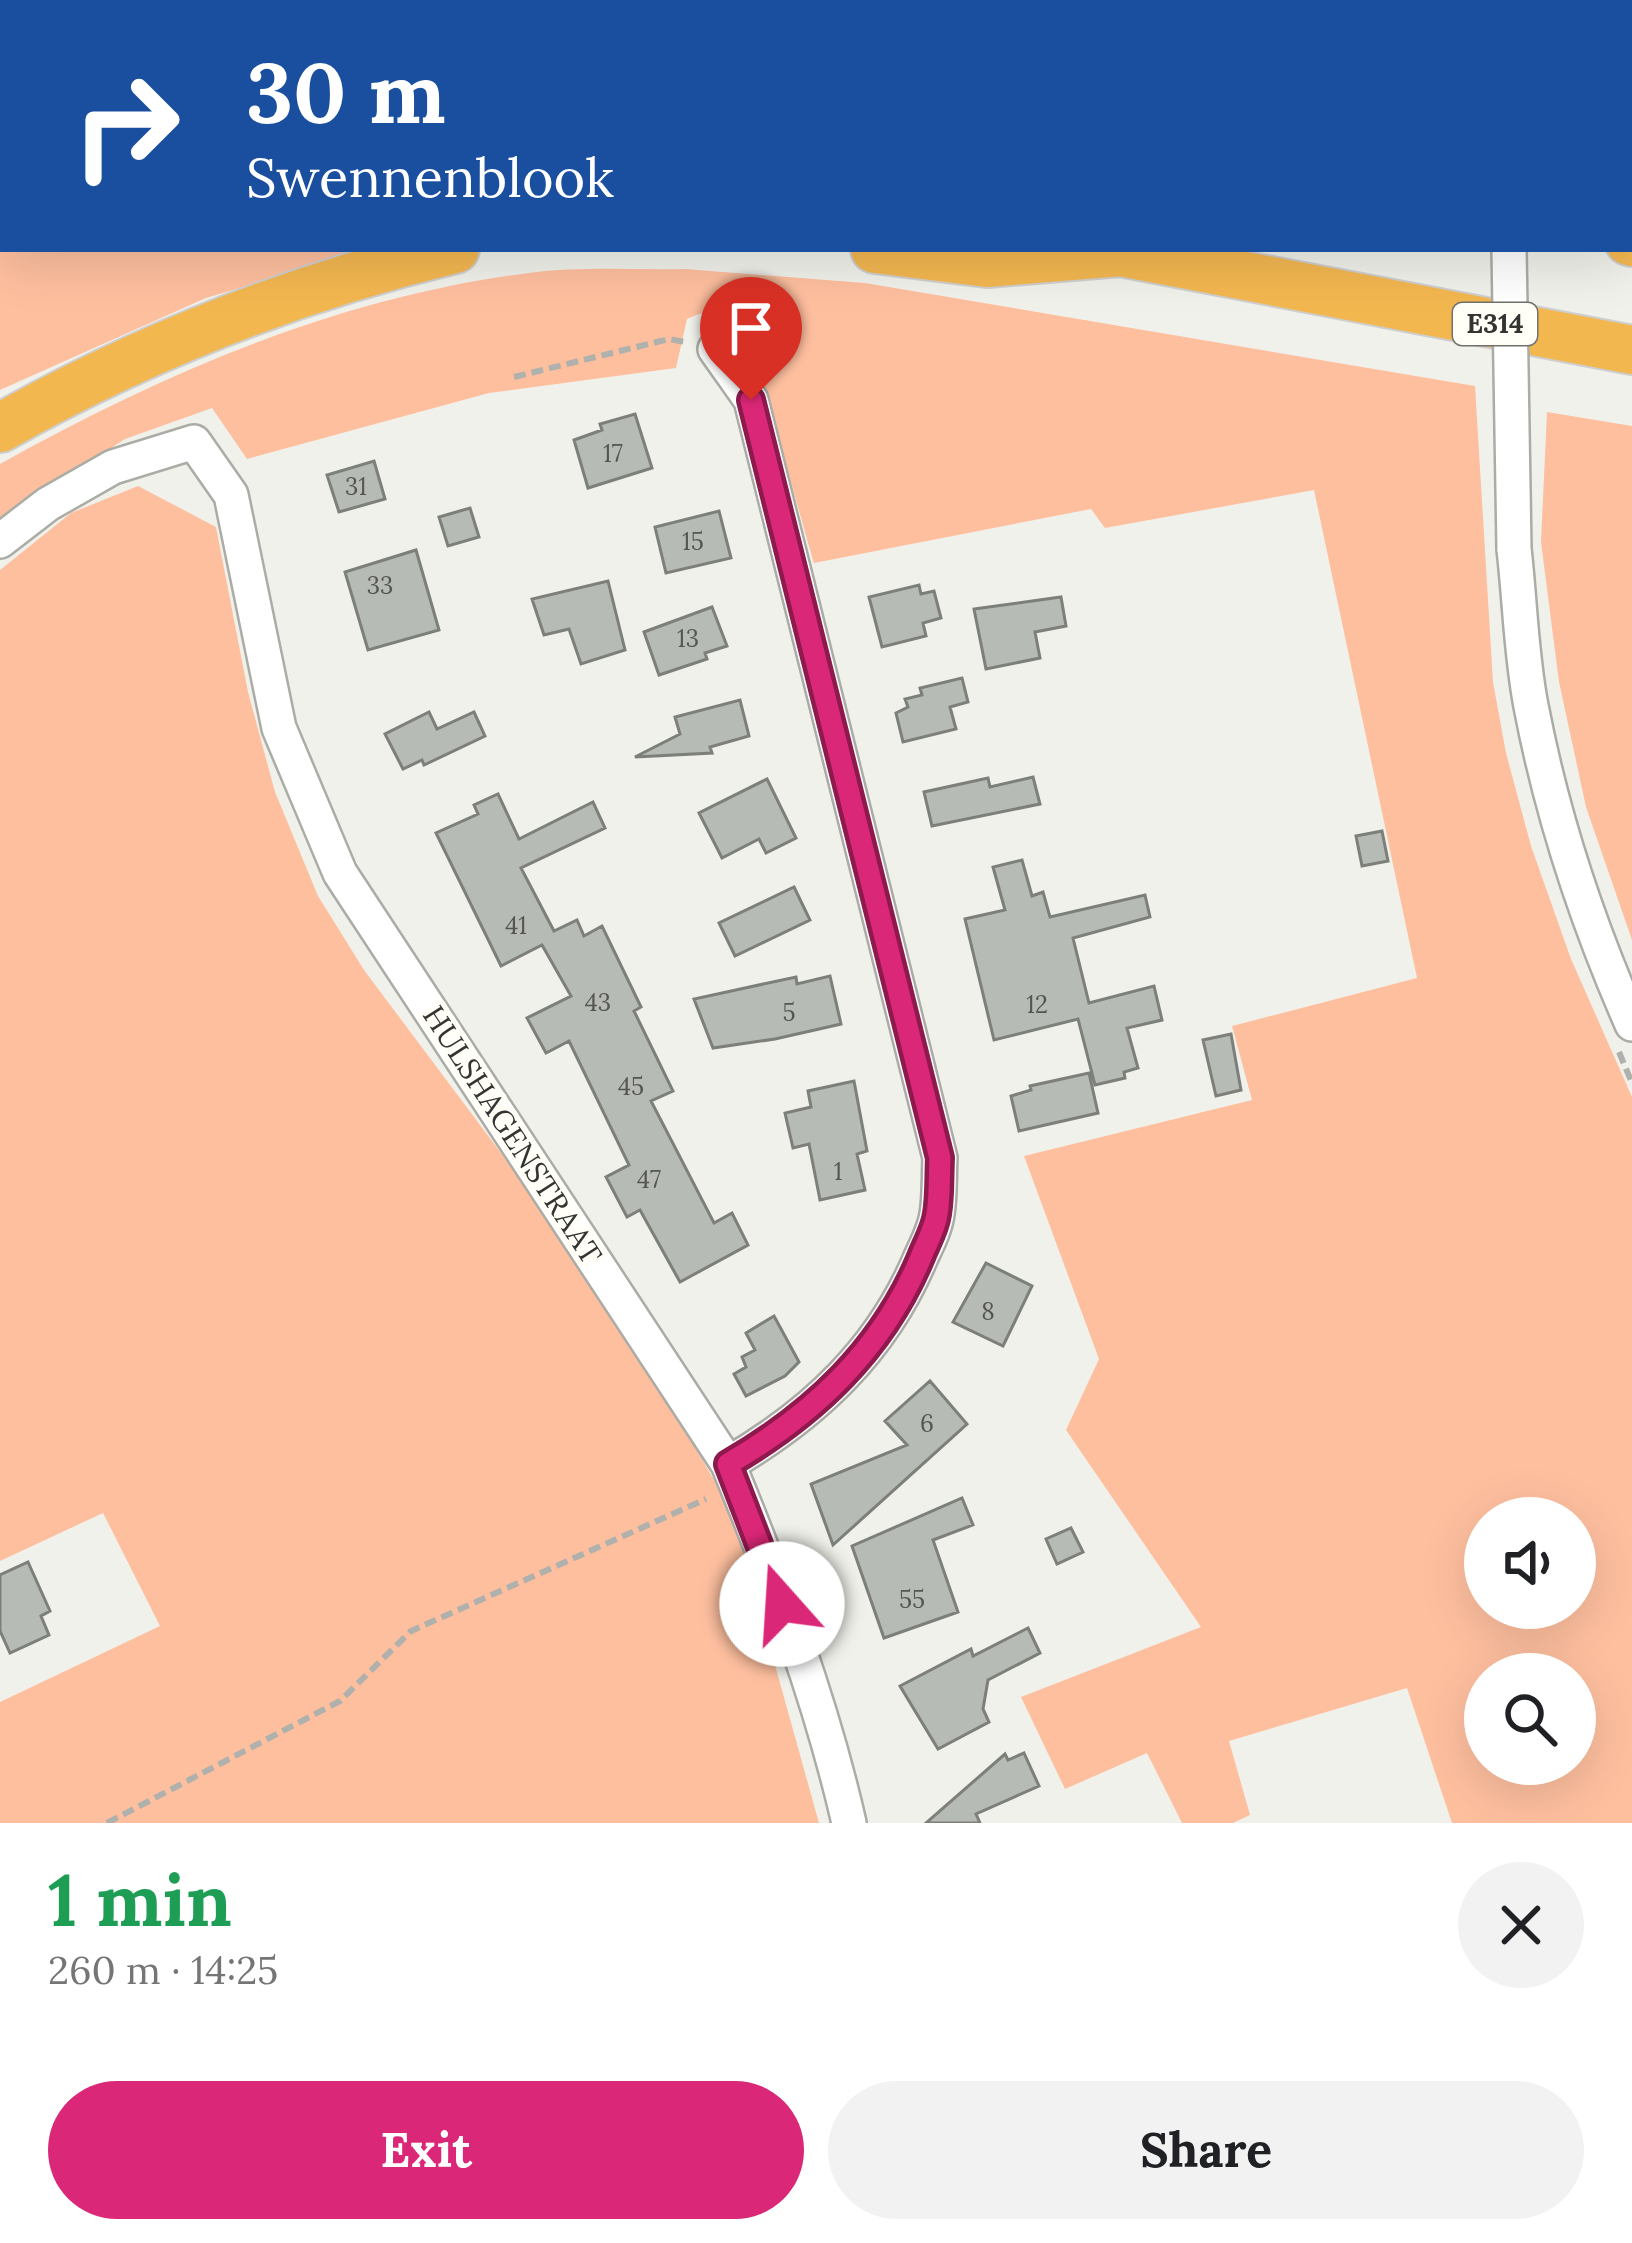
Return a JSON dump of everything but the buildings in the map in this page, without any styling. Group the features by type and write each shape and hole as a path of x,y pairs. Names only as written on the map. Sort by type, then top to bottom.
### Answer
{"highway":[{"path":"0,428 77,384 215,321 353,273 442,252"},
{"path":"899,252 987,263 1102,252"},
{"name":"E314","path":"1117,252 1632,350"}],"street":[{"path":"1509,252 1514,549 1530,703 1555,811 1586,913 1632,1024"},
{"path":"715,349 751,400 940,1158 937,1219 910,1282 878,1335 846,1377 733,1475"},
{"name":"HULSHAGENSTRAAT","path":"0,541 48,504 113,467 194,442 231,495 279,728 340,872 733,1475 769,1564 836,1764 849,1823"}],"path":[{"path":"514,376 669,339 715,349"},
{"path":"107,1823 340,1701 411,1631 733,1475"}],"shaded area":[{"path":"0,252 363,252 206,298 0,390"},
{"path":"587,269 685,269 865,283 1475,386 1493,682 1506,753 1531,846 1571,959 1632,1097 1632,1823 1452,1823 1407,1688 1229,1741 1250,1815 1233,1823 1182,1823 1147,1753 1065,1789 1021,1697 1201,1627 1066,1430 1099,1359 1024,1156 1252,1100 1232,1026 1417,978 1314,490 1105,528 1091,509 814,563 748,352 722,314 708,312 687,319 676,368 489,393 247,459 212,408 125,439 0,520 0,464 190,369 390,300 459,284"},
{"path":"1547,412 1632,426 1632,940 1586,807 1559,682 1541,542"},
{"path":"138,486 216,527 248,692 275,792 318,896 364,970 519,1177 659,1385 732,1511 819,1823 0,1823 0,1702 160,1626 103,1513 0,1561 0,570 71,513"}],"route":[{"path":"751,400 940,1158 937,1219 910,1282 878,1335 846,1377 814,1405 782,1432 728,1464 782,1604"}]}
